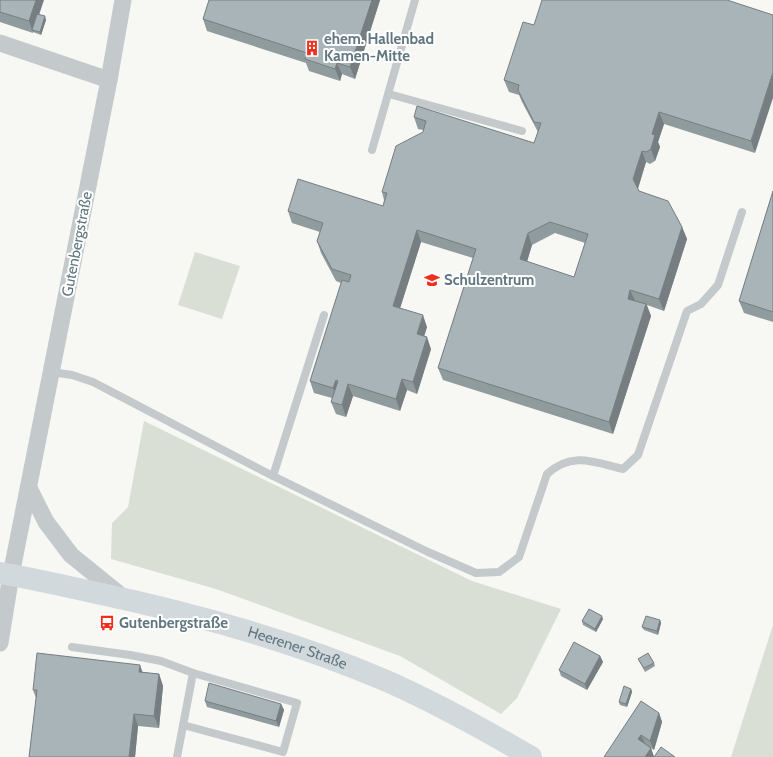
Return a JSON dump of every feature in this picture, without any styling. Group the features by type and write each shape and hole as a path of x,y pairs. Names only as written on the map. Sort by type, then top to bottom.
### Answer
{"main road":[{"name":"Heerener Straße","path":"5,574 126,599 207,619 257,634 388,682 476,725 531,757"}],"street":[{"name":"Gutenbergstraße","path":"0,643 5,574 29,488 110,80 123,0"},
{"path":"0,43 110,80"},
{"path":"29,488 46,522 70,555 126,599"}],"lane":[{"path":"372,150 415,0"},
{"path":"389,94 522,131"},
{"path":"51,372 72,375 93,382 273,476 428,552 476,573 499,572 519,557 547,474 558,464 580,459 623,469 638,455 687,311 701,304 718,286 742,212"},
{"path":"273,476 324,315"},
{"path":"72,647 161,661 193,673 297,703 283,752 183,725"},
{"path":"177,757 193,673"}],"shaded area":[{"path":"195,252 240,266 222,319 178,305"},
{"path":"144,421 472,581 561,609 517,698 501,714 400,656 216,589 111,559 112,523 128,507"},
{"path":"773,625 773,757 731,757"}],"building":[{"path":"0,0 36,0 29,21 0,12"},
{"name":"ehem. Hallenbad Kamen-Mitte","path":"209,0 372,0 350,67 337,63 335,69 305,59 307,53 203,19"},
{"path":"542,0 727,0 773,15 773,72 751,141 659,112 652,134 655,135 651,149 646,152 642,151 633,179 639,191 668,201 682,227 659,299 630,290 628,299 646,304 609,422 438,368 476,249 417,230 393,306 423,315 417,334 427,337 413,382 402,379 396,399 348,384 342,405 331,402 338,381 336,380 333,388 310,381 342,280 349,282 351,275 332,269 317,241 323,223 288,211 298,179 383,206 387,193 382,192 396,146 423,132 426,121 414,117 417,106 534,143 541,123 534,122 518,90 519,85 504,80 523,22 534,25","holes":["550,222 588,234 574,277 520,259 528,233"]},
{"path":"37,14 45,16 40,32 32,30"},
{"path":"773,191 773,312 739,301"},
{"path":"589,609 602,616 595,629 582,621"},
{"path":"646,616 660,620 657,631 642,627"},
{"path":"574,642 600,656 585,684 559,670"},
{"path":"37,653 140,665 139,672 159,674 154,716 134,714 129,757 29,757 37,690 33,690"},
{"path":"648,653 654,663 644,668 638,659"},
{"path":"209,683 281,704 276,721 205,701"},
{"path":"624,686 631,689 626,704 619,702"},
{"path":"641,701 659,713 650,741 641,735 638,739 651,748 645,757 604,757"},
{"path":"661,747 675,757 654,757"}],"place":[{"name":"ehem. Hallenbad Kamen-Mitte","path":"312,48"},
{"name":"Schulzentrum","path":"432,280"},
{"name":"Gutenbergstraße","path":"107,623"}]}
